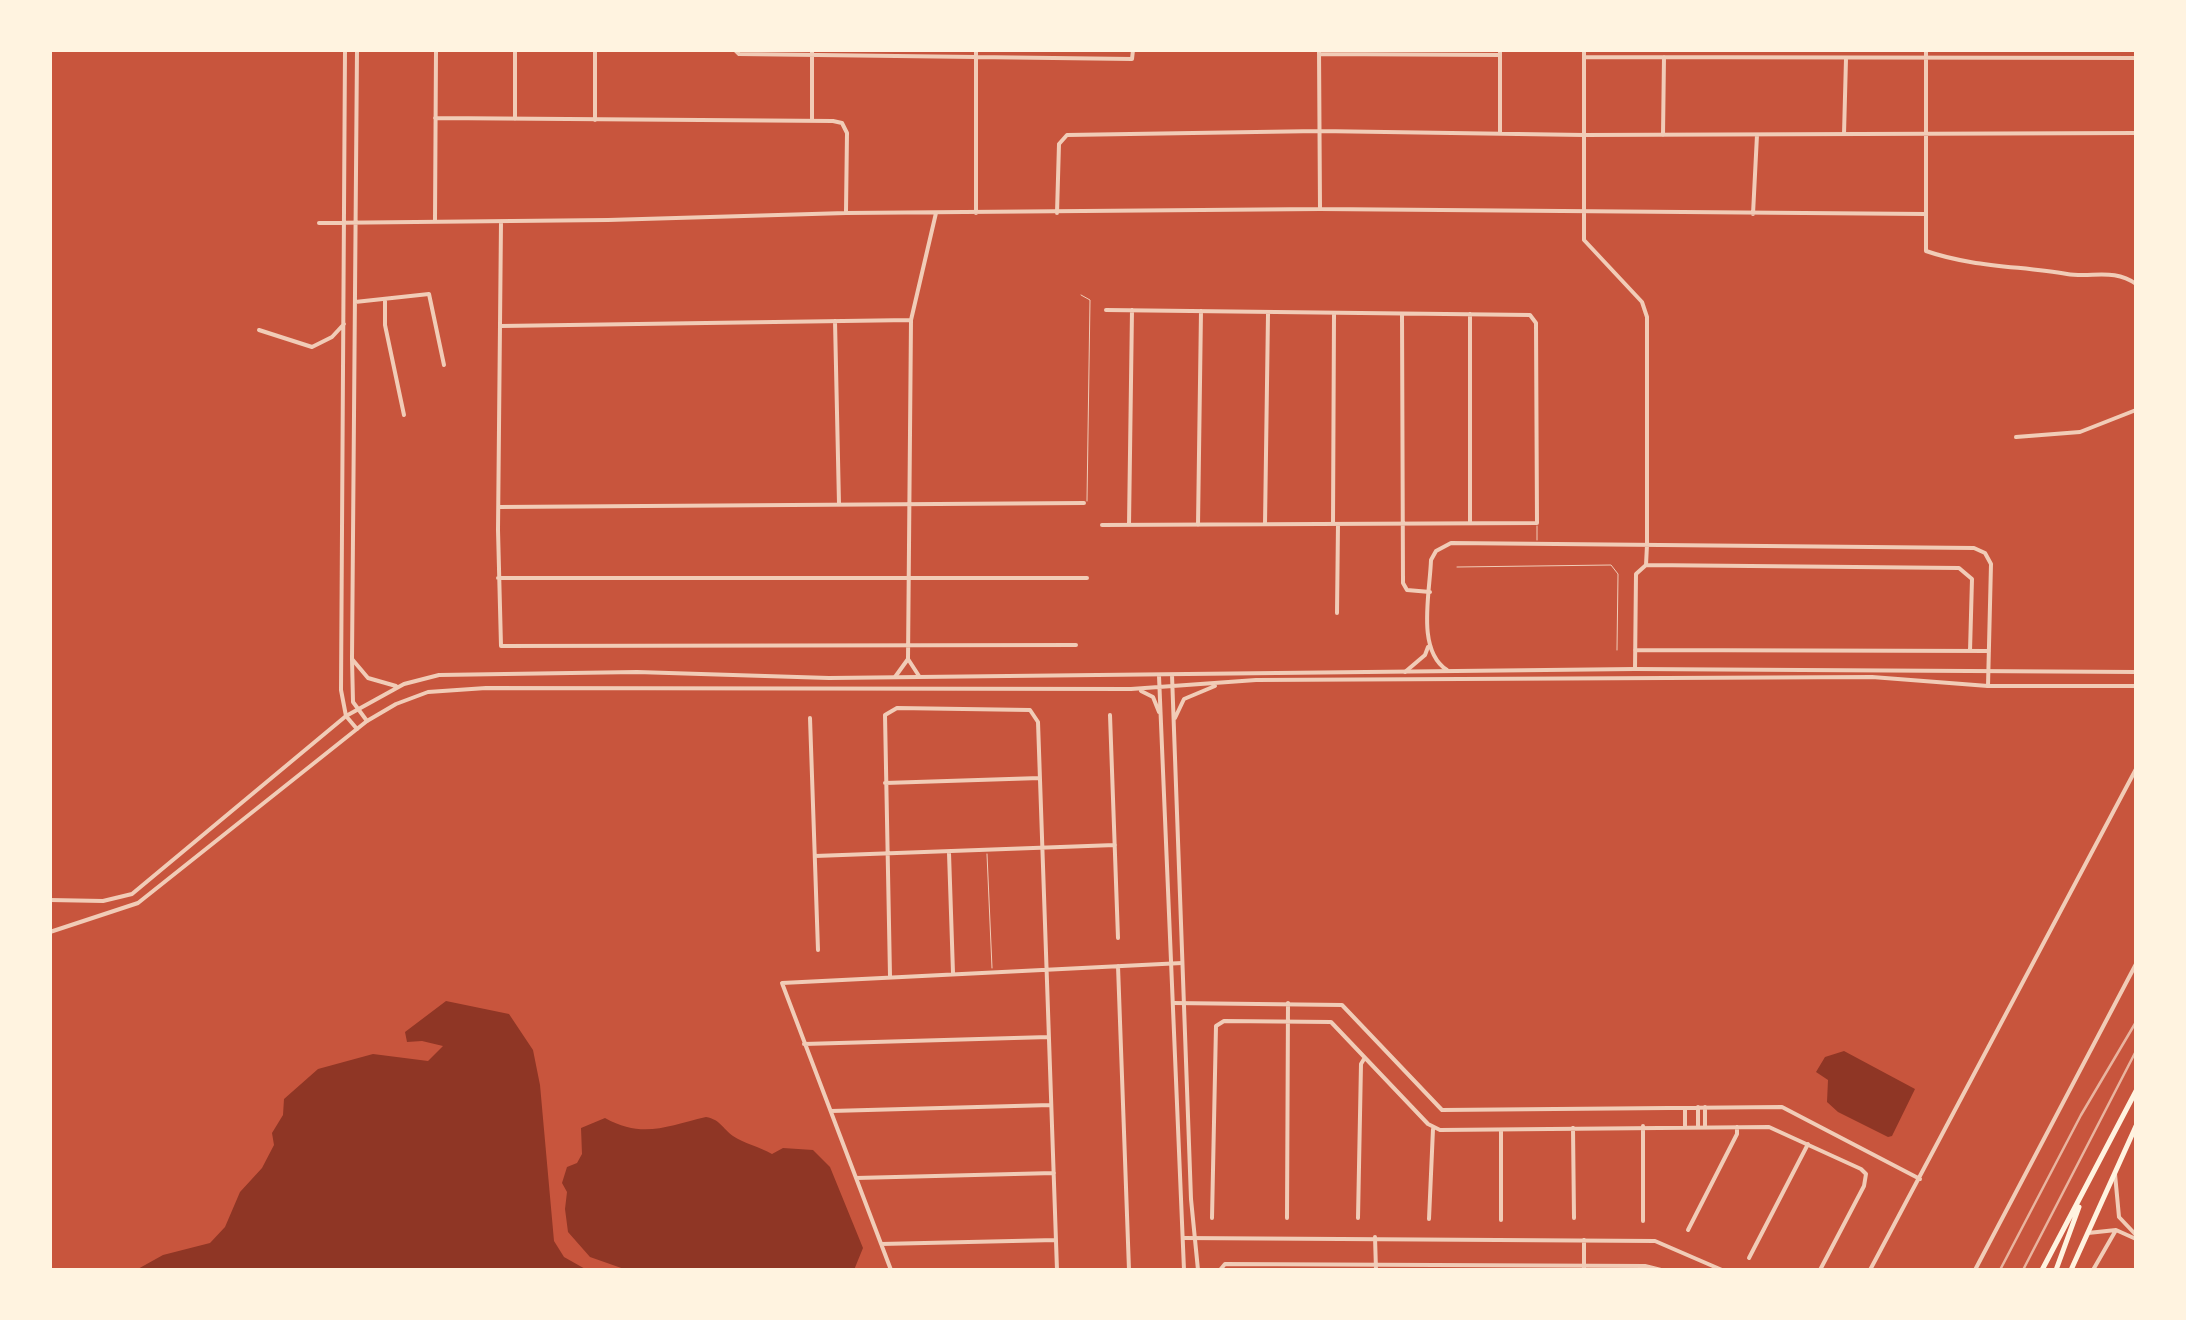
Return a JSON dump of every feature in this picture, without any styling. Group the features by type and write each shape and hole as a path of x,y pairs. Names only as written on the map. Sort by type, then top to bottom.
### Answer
{"main road":[{"path":"2042,1270 2136,1091"},
{"path":"2071,1270 2136,1126"},
{"path":"2056,1270 2088,1183"}],"street":[{"path":"345,50 340,690 346,716 357,729"},
{"path":"357,50 352,693 367,722"},
{"path":"435,222 436,50"},
{"path":"515,50 515,119"},
{"path":"594,50 596,120"},
{"path":"976,50 976,213"},
{"path":"1057,50 1057,58"},
{"path":"737,52 1132,60 1133,50"},
{"path":"1926,50 1926,251 1968,263 2069,274 2120,274 2136,284"},
{"path":"812,52 812,120"},
{"path":"1320,209 1319,52 1500,52 1500,133"},
{"path":"1646,566 1647,316 1642,302 1584,240 1584,53 1664,57 1755,54 2136,58"},
{"path":"1663,135 1664,57"},
{"path":"1844,134 1846,57"},
{"path":"436,118 812,120 842,124 846,133 846,213"},
{"path":"1058,214 1060,144 1067,135 1320,131 1584,136 2136,133"},
{"path":"1754,214 1757,135"},
{"path":"344,144 356,144"},
{"path":"319,223 1320,209 1924,214"},
{"path":"919,676 908,659 911,320 936,213"},
{"path":"501,221 498,578 499,642 504,648 1076,646"},
{"path":"354,302 429,294 444,366"},
{"path":"385,300 386,325 404,415"},
{"path":"1102,525 1536,523 1536,323 1530,315 1106,310"},
{"path":"1129,525 1132,310"},
{"path":"1198,525 1200,311"},
{"path":"1265,524 1268,312"},
{"path":"1334,313 1336,613"},
{"path":"1402,314 1403,583 1408,590 1430,592"},
{"path":"1470,314 1470,523"},
{"path":"501,326 911,320"},
{"path":"835,321 839,504"},
{"path":"259,330 312,347 338,333 344,324"},
{"path":"2016,437 2088,431 2136,410"},
{"path":"499,507 1084,502"},
{"path":"1405,672 1425,655 1428,647 1432,560 1442,546 1536,543 1974,548 1985,553 1991,564 1988,686"},
{"path":"1636,668 1636,574 1646,566 1959,568 1972,578 1970,651"},
{"path":"498,578 1087,578"},
{"path":"1428,647 1435,662 1448,671"},
{"path":"1635,650 1989,651"},
{"path":"352,659 378,684 398,686"},
{"path":"896,677 908,659"},
{"path":"50,900 103,902 132,894 346,716 398,686 439,676 637,672 828,678 1159,676 1636,668 2136,672"},
{"path":"1172,675 1183,1003 1198,1270"},
{"path":"1159,676 1184,1270"},
{"path":"1173,722 1184,699 1228,682 1872,677 1988,686 2136,686"},
{"path":"50,932 138,904 357,729 396,704 428,692 486,688 1131,689 1220,684"},
{"path":"1131,689 1154,697 1162,722"},
{"path":"890,976 884,715 897,708 1022,708 1036,715 1057,1270"},
{"path":"1110,715 1118,938"},
{"path":"810,718 818,950"},
{"path":"1870,1270 2136,769"},
{"path":"885,783 1040,778"},
{"path":"814,856 1114,845"},
{"path":"949,851 953,973"},
{"path":"891,1270 782,988 785,981 1182,963"},
{"path":"1975,1270 2136,964"},
{"path":"1118,966 1129,1270"},
{"path":"1172,1003 1342,1004 1442,1110 1782,1107 1920,1179"},
{"path":"1287,1218 1288,1003"},
{"path":"1212,1218 1216,1026 1224,1021 1331,1022 1434,1128 1736,1127 1776,1129 1808,1144 1866,1174 1864,1186 1820,1270"},
{"path":"804,1044 1049,1037"},
{"path":"1358,1218 1361,1064 1365,1058"},
{"path":"830,1111 1051,1105"},
{"path":"1702,1107 1702,1126"},
{"path":"1685,1108 1685,1126"},
{"path":"1643,1221 1644,1126"},
{"path":"1688,1230 1737,1134 1736,1127"},
{"path":"1429,1219 1434,1128"},
{"path":"1573,1128 1574,1218"},
{"path":"1501,1220 1502,1129"},
{"path":"1749,1258 1808,1144"},
{"path":"2115,1169 2119,1217 2136,1237"},
{"path":"856,1178 1054,1173"},
{"path":"2087,1233 2116,1230 2136,1237"},
{"path":"2093,1270 2116,1230"},
{"path":"1375,1237 1376,1267"},
{"path":"1182,1238 1654,1240 1722,1270"},
{"path":"881,1244 1056,1240"},
{"path":"1584,1240 1584,1268"},
{"path":"1220,1270 1225,1264 1261,1264 1661,1270"}],"lane":[{"path":"1082,294 1090,300 1090,496 1084,502"},
{"path":"1536,523 1536,543"},
{"path":"1458,566 1611,565 1618,574 1616,650"},
{"path":"987,850 992,971"}],"shaded area":[{"path":"446,1001 509,1014 533,1050 540,1085 554,1241 564,1257 587,1270 136,1270 163,1255 210,1243 225,1227 240,1192 262,1168 274,1145 272,1133 283,1115 284,1099 318,1069 373,1054 428,1061 443,1046 407,1042 405,1032"},
{"path":"1844,1051 1915,1089 1892,1136 1838,1112 1827,1102 1828,1080 1816,1072 1825,1057"},
{"path":"706,1117 737,1138 772,1154 783,1148 813,1150 830,1167 863,1248 854,1270 627,1270 590,1257 568,1232 567,1192 562,1183 567,1167 577,1163 582,1154 581,1128 605,1118 643,1129"}],"railway":[{"path":"2000,1270 2081,1115 2136,1022"},
{"path":"2023,1270 2136,1051"}]}
